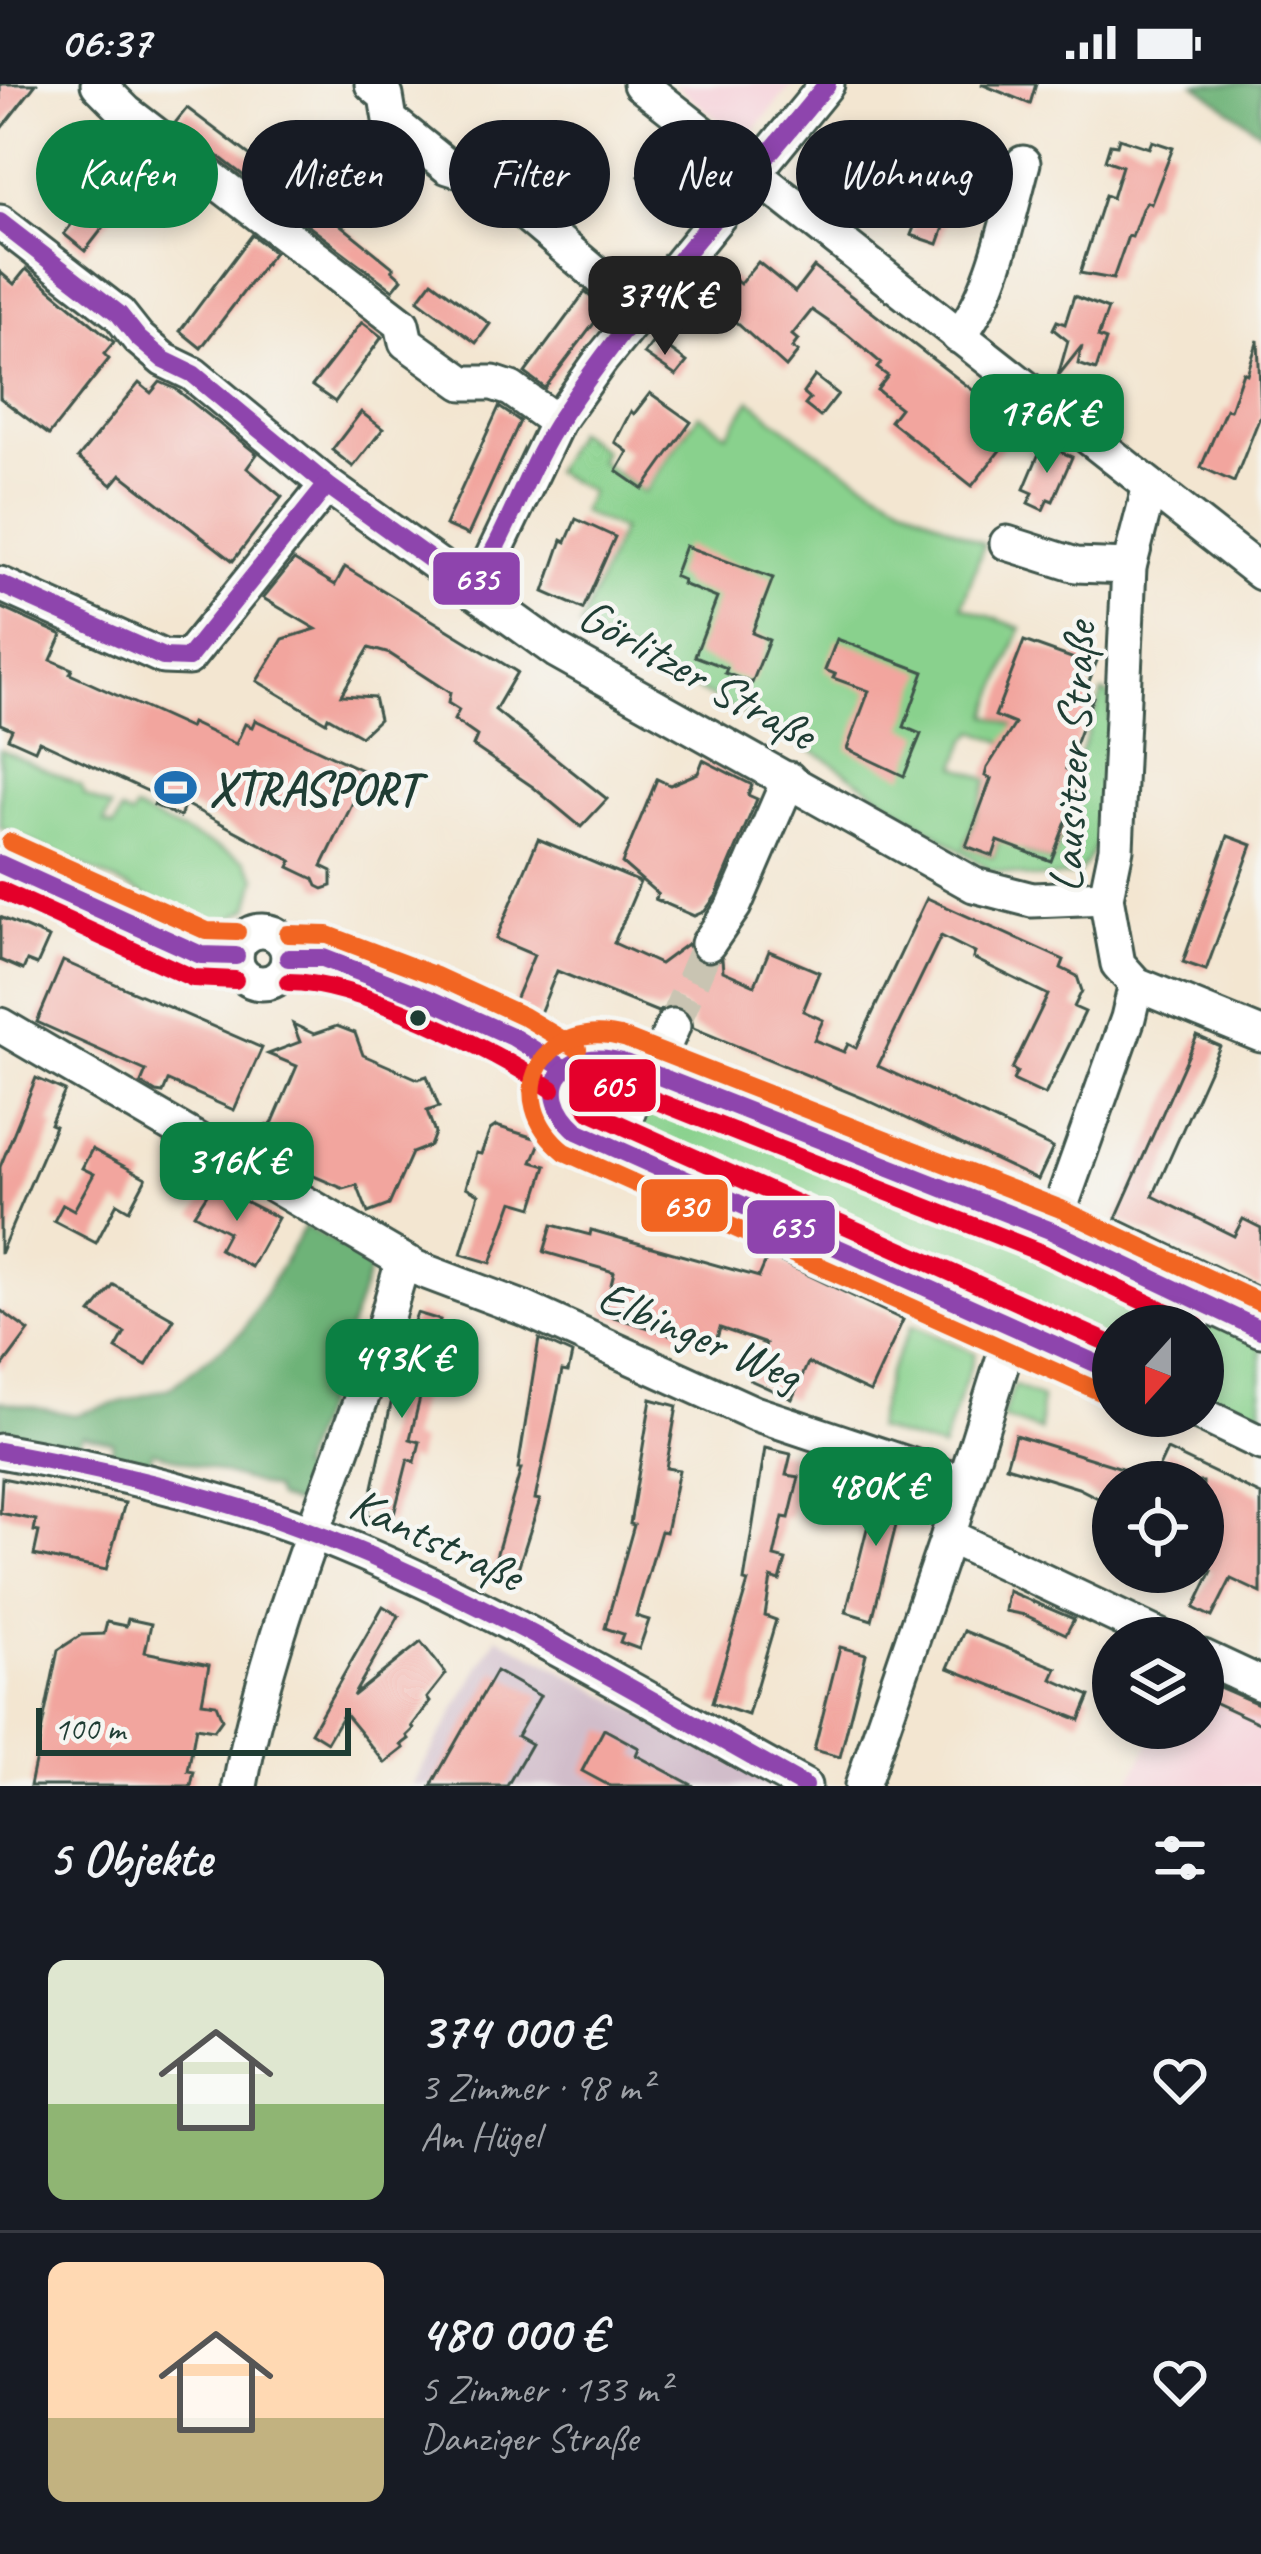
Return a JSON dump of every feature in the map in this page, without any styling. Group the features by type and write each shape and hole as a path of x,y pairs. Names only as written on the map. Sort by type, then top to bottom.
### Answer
{"street":[{"path":"98,84 126,112 402,324 406,342 463,383 511,388 557,422"},
{"path":"372,84 386,96 390,120 448,167 483,178 641,312"},
{"path":"640,84 685,120"},
{"path":"772,152 826,84"},
{"path":"958,336 985,286 1023,163"},
{"path":"772,189 1261,573"},
{"name":"Görlitzer Straße","path":"0,222 119,314 164,360 193,374 327,485 557,651 974,885 1032,900 1106,897"},
{"path":"470,588 491,560 557,422 710,228"},
{"path":"0,584 163,656 188,658 327,485"},
{"name":"Lausitzer Straße","path":"1136,984 1118,964 1106,897 1116,849 1129,568 1150,486"},
{"path":"1007,543 1076,566 1129,568"},
{"path":"709,944 734,906 789,779"},
{"path":"0,864 201,955 236,956 246,978 261,983 283,973 288,958 322,958 461,1014 544,1053 566,1069"},
{"path":"1052,1231 1136,984 1261,1035"},
{"name":"Elbinger Weg","path":"0,1024 403,1261 525,1309 754,1413 964,1483"},
{"path":"577,1131 602,1134 614,1130 631,1110 673,1026"},
{"path":"1092,1362 577,1131 564,1121 555,1102 555,1090 566,1069 586,1057 609,1059 643,1086 1052,1231 1261,1330"},
{"path":"240,1786 273,1651 362,1396 403,1261"},
{"path":"862,1786 1013,1328"},
{"path":"1224,1425 1261,1443"},
{"name":"Kantstraße","path":"0,1451 106,1472 311,1532 463,1599 804,1786"},
{"path":"948,1536 1119,1617"},
{"path":"1224,1667 1261,1684"}],"shaded area":[{"path":"674,84 793,84 763,120 719,120"},
{"path":"497,1636 775,1786 412,1786"},
{"path":"1224,1707 1261,1724 1261,1786 1127,1786 1147,1749 1224,1749"}],"green space":[{"path":"1195,84 1261,84 1261,132"},
{"path":"751,400 834,462 984,544 962,606 1021,628 988,715 1023,729 1038,756 976,731 967,740 957,766 988,780 965,846 993,857 1004,828 1029,837 1024,852 1052,862 1079,794 1073,772 1103,692 1110,695 1105,813 1090,856 1077,875 1034,878 990,870 825,758 580,627 621,530 581,512 590,492 553,472 575,431 604,451 599,461 644,493 699,414 727,434"},
{"path":"0,749 81,786 85,796 111,808 104,823 114,827 121,812 131,817 135,810 245,860 257,878 249,908 225,922 206,924 0,827"},
{"path":"585,1067 846,1159 1179,1305 1092,1305 1092,1356 580,1124 565,1083"},
{"path":"305,1226 372,1263 345,1342 361,1348 348,1386 332,1382 298,1470 315,1482 306,1508 277,1498 273,1489 153,1451 147,1466 111,1457 113,1442 82,1435 77,1449 0,1435 0,1401 75,1415 170,1388 242,1332"},
{"path":"912,1325 975,1353 942,1449 875,1429 888,1374"},
{"path":"1224,1325 1261,1341 1261,1434 1224,1417"},
{"path":"1014,1385 1041,1398 1040,1431 1002,1418"}],"building":[{"path":"0,84 36,84 0,130"},
{"path":"981,84 1036,84 1030,104"},
{"path":"187,108 203,120 177,120"},
{"path":"218,131 242,149 242,174 218,156"},
{"path":"1119,138 1149,148 1152,141 1173,148 1151,204 1147,202 1132,237 1128,236 1113,279 1080,273 1105,195 1112,198 1122,166 1105,160 1110,144 1117,145"},
{"path":"69,228 103,228 85,251 64,234"},
{"path":"311,228 344,228 394,268 402,279 393,290"},
{"path":"914,228 944,228 938,244 911,235"},
{"path":"252,235 274,252 201,348 180,331"},
{"path":"758,262 795,292 814,267 1019,426 972,486 890,421 900,408 877,390 888,376 877,368 881,363 848,335 812,310 792,335 798,340 792,348 798,352 786,367 709,298 728,275 740,284"},
{"path":"26,269 114,342 104,354 109,359 49,435 0,398 0,272 14,284"},
{"path":"432,281 490,324 476,343 418,300"},
{"path":"585,292 605,309 545,388 525,373"},
{"path":"1074,296 1108,309 1098,337 1106,340 1096,370 1078,364 1082,346 1058,376 1068,341 1053,329 1057,321 1065,324"},
{"path":"362,322 382,337 335,402 312,386"},
{"path":"655,339 687,362 676,376 644,354"},
{"path":"1258,340 1261,414 1234,482 1201,467 1243,372 1247,374"},
{"path":"815,376 838,394 820,417 805,405 810,399 803,393"},
{"path":"160,382 176,389 257,454 247,468 282,497 233,561 121,474 112,485 78,458 139,383 151,393"},
{"path":"650,393 691,422 643,489 617,471 628,452 615,442 631,411 634,414"},
{"path":"499,407 520,421 468,535 445,525"},
{"path":"361,412 383,429 353,467 332,450"},
{"path":"1043,444 1072,457 1053,501 1048,499 1043,510 1028,503 1033,493 1024,489"},
{"path":"576,519 615,537 583,609 544,592 562,540 566,542"},
{"path":"685,546 773,578 752,633 769,640 752,683 695,656 717,598 674,576"},
{"path":"294,560 335,585 345,567 517,672 495,710 607,799 581,827 473,746 477,736 454,720 459,710 448,703 450,693 390,654 369,648 341,695 374,697 379,719 361,736 328,717 326,722 257,681 283,639 316,629 263,598"},
{"path":"0,607 62,635 51,660 72,669 70,674 189,728 191,723 236,744 245,724 252,727 255,720 370,774 322,866 332,871 332,886 317,886 314,879 289,867 292,861 185,804 180,817 154,805 158,796 39,741 35,750 8,738 12,729 0,724"},
{"path":"837,639 924,672 904,727 921,734 904,776 847,749 869,691 833,678 835,674 825,670"},
{"path":"1024,641 1077,660 1080,651 1098,658 1084,694 1093,697 1066,769 1071,771 1069,791 1077,793 1051,861 998,841 993,856 966,846 991,779 985,776 987,768 1015,724 995,716"},
{"path":"703,760 752,785 748,795 757,799 716,896 705,911 694,916 655,899 658,894 622,863 657,779 670,785 698,773"},
{"path":"1228,836 1252,845 1206,970 1183,962"},
{"path":"538,839 640,882 614,943 660,964 687,944 697,962 708,965 722,959 723,971 755,985 769,951 819,972 803,1011 823,1020 814,1040 844,1052 848,1044 856,1048 927,898 1064,960 1061,968 1077,976 1082,991 1074,1007 1085,1012 1045,1095 1013,1080 1017,1072 1012,1069 1048,995 973,958 975,953 941,936 878,1066 1053,1148 1038,1180 863,1098 693,1028 691,1015 680,1006 658,1012 557,971 538,1018 512,1007 534,955 496,939"},
{"path":"0,917 49,938 37,965 27,961 23,970 0,960"},
{"path":"63,961 262,1048 234,1110 168,1081 163,1093 156,1092 141,1083 146,1071 37,1022"},
{"path":"293,1024 314,1034 337,1026 355,1033 363,1055 418,1079 427,1076 439,1107 427,1111 435,1133 430,1146 412,1153 389,1205 368,1213 357,1185 344,1189 302,1171 293,1149 253,1131 272,1124 297,1066 268,1054 300,1042"},
{"path":"1197,1036 1220,1046 1153,1196 1234,1236 1243,1219 1261,1228 1261,1288 1116,1218"},
{"path":"36,1078 65,1091 50,1124 55,1126 0,1254 0,1167"},
{"path":"496,1126 541,1140 532,1162 546,1166 533,1207 513,1201 491,1263 461,1254 479,1194 466,1187 476,1153 481,1154"},
{"path":"92,1149 146,1178 129,1210 117,1203 96,1243 54,1221 63,1204 74,1210 94,1174 82,1168"},
{"path":"213,1185 278,1218 251,1267 219,1249 228,1232 194,1214"},
{"path":"552,1225 590,1235 591,1230 759,1277 768,1256 903,1320 870,1392 808,1363 792,1399 750,1380 766,1344 720,1328 714,1348 604,1314 614,1272 544,1252"},
{"path":"114,1285 174,1319 146,1366 116,1349 125,1333 91,1313"},
{"path":"0,1310 29,1331 0,1370"},
{"path":"417,1313 440,1320 420,1379 424,1381 410,1439 420,1442 415,1462 408,1459 392,1522 367,1515 392,1399 408,1356 402,1354"},
{"path":"539,1339 572,1354 568,1372 562,1371 535,1499 540,1500 514,1581 491,1574 521,1469"},
{"path":"651,1399 677,1406 666,1468 679,1470 666,1532 661,1531 636,1616 649,1620 639,1649 620,1642 623,1634 605,1628 634,1525 630,1524"},
{"path":"1015,1435 1099,1461 1092,1461 1092,1495 1006,1466"},
{"path":"765,1448 791,1454 786,1475 799,1477 774,1557 786,1560 780,1581 771,1578 765,1616 776,1620 748,1715 712,1703 748,1582 744,1581"},
{"path":"1167,1450 1190,1461 1162,1461"},
{"path":"880,1477 906,1486 872,1620 846,1612"},
{"path":"1224,1477 1261,1495 1261,1593 1231,1579 1224,1593"},
{"path":"2,1478 125,1503 106,1570 34,1555 39,1532 34,1531 36,1520 0,1513"},
{"path":"1008,1591 1074,1619 1066,1634 1005,1611"},
{"path":"1201,1593 1224,1593 1212,1617 1194,1608"},
{"path":"383,1606 399,1616 353,1696 421,1642 446,1674 427,1698 430,1702 401,1745 404,1748 385,1763 344,1713 327,1742 311,1732"},
{"path":"128,1619 151,1624 145,1652 209,1665 202,1702 216,1704 222,1719 214,1730 196,1727 188,1771 194,1772 191,1786 30,1786 58,1650 81,1635 104,1634 107,1622 126,1626"},
{"path":"964,1631 1057,1668 1052,1679 1090,1696 1080,1720 948,1668"},
{"path":"840,1647 866,1654 840,1757 814,1750"},
{"path":"496,1671 540,1696 517,1736 531,1744 507,1786 431,1786"},
{"path":"1224,1689 1261,1705 1261,1724 1224,1707"},
{"path":"604,1729 639,1748 636,1755 694,1786 610,1786 582,1771"}],"tunnel":[{"path":"673,1026 708,944"}],"transit line":[{"name":"635","path":"0,222 119,314 164,360 193,374 327,485 470,588 496,547 548,437 591,373 827,84"},
{"name":"635","path":"0,584 163,657 188,658 327,485"},
{"name":"630","path":"10,842 207,931 237,932"},
{"name":"635","path":"0,864 201,955 236,956"},
{"name":"605","path":"0,890 193,978 235,980"},
{"name":"630","path":"288,934 328,935 436,976 523,1016 578,1049"},
{"name":"635","path":"288,958 323,958 427,998 513,1037 565,1069"},
{"name":"605","path":"288,982 350,993 424,1020 552,1089"},
{"name":"630","path":"1092,1388 565,1152 545,1130 534,1108 533,1085 539,1066 553,1049 573,1038 598,1034 627,1039 1061,1209 1261,1303"},
{"name":"635","path":"1092,1362 577,1131 556,1099 561,1073 587,1059 628,1064 1052,1231 1208,1305"},
{"name":"605","path":"1092,1336 590,1111 581,1088 599,1081 644,1096 1042,1253 1152,1305"},
{"name":"635","path":"1224,1312 1261,1330"},
{"name":"635","path":"0,1451 189,1493 366,1554 557,1647 804,1786"}],"place":[{"name":"XTRASPORT","path":"175,788"}]}
